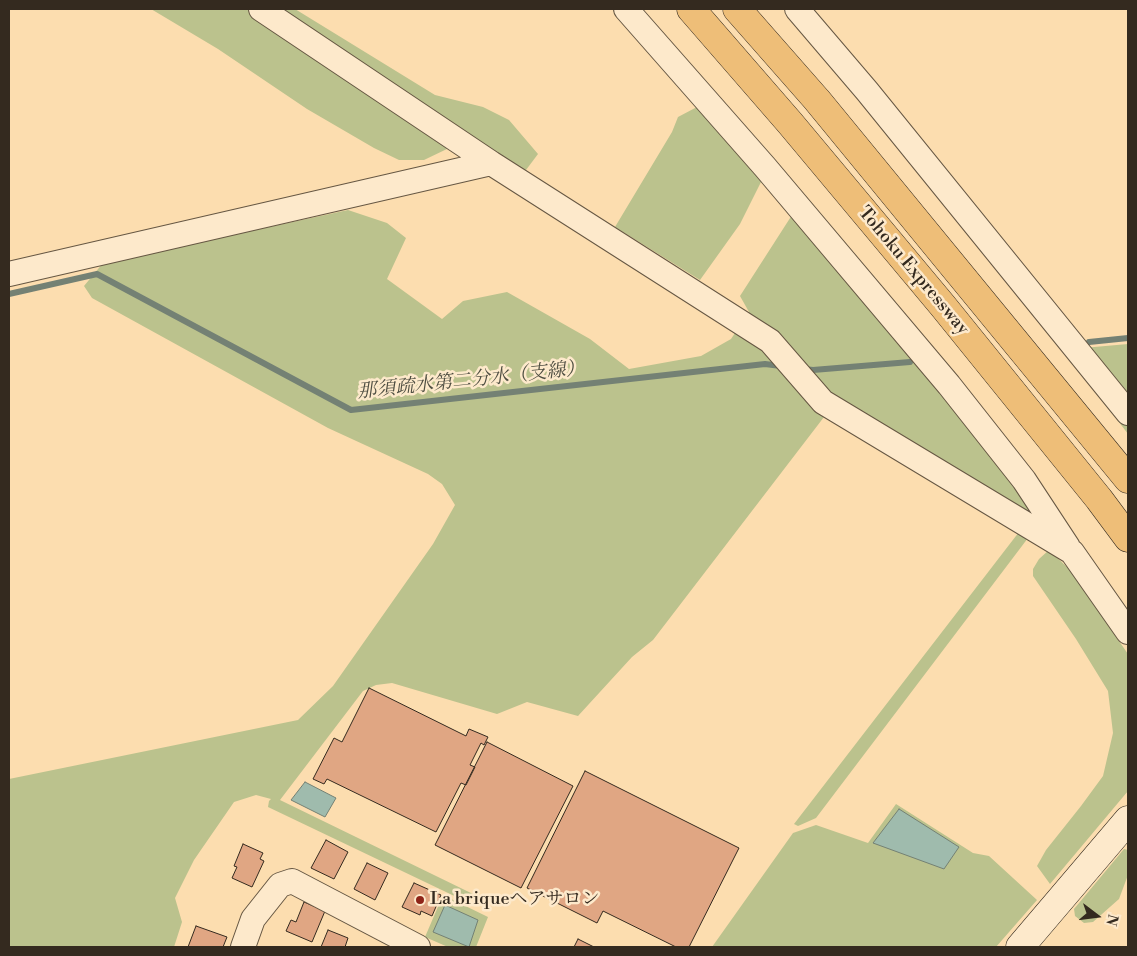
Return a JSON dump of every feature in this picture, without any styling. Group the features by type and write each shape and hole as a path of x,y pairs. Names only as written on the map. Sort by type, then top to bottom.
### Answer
{"highway":[{"name":"Tohoku Expressway","path":"692,9 943,306 1099,499 1128,538"},
{"name":"Tohoku Expressway","path":"737,9 823,108 1128,480"}],"main road":[{"path":"1020,947 1128,820"}],"street":[{"path":"261,9 492,163 770,341 824,402 1072,552"},
{"path":"626,9 765,167 950,385 1024,480 1128,632"},
{"path":"796,9 873,99 1128,414"},
{"path":"9,274 492,163"},
{"path":"243,947 253,919 280,884 292,881 418,947"}],"green space":[{"path":"151,9 295,9 435,95 483,107 509,120 538,154 526,170 510,167 449,148 424,160 399,160 374,148 307,109 218,49"},
{"path":"697,107 765,174 740,224 700,280 615,227 672,132 678,117"},
{"path":"348,210 387,223 406,238 387,279 442,319 463,301 507,292 590,339 629,369 701,356 731,339 749,312 740,296 792,215 802,212 1039,512 1031,515 851,410 824,417 653,640 632,657 578,716 527,702 497,714 392,683 376,685 363,691 280,800 473,894 469,903 268,807 271,799 256,795 234,802 194,860 175,898 182,922 174,947 9,947 9,779 298,720 333,686 433,544 455,505 442,484 428,474 328,428 92,298 84,286 103,263"},
{"path":"1128,344 1128,434 1068,355 1083,348"},
{"path":"1019,532 1028,538 816,818 798,826 794,824"},
{"path":"1049,550 1068,568 1128,654 1128,791 1050,884 1037,866 1046,850 1103,776 1113,733 1108,691 1076,639 1033,576 1033,569 1039,559"},
{"path":"896,804 973,853 989,856 1037,900 996,947 712,947 793,833 816,825 868,843"},
{"path":"1124,849 1128,850 1128,875 1119,899 1093,922 1084,923 1075,916 1074,909"},
{"path":"443,895 488,917 476,947 448,947 425,937"}],"shaded area":[{"path":"305,782 336,798 325,817 291,800"},
{"path":"899,809 959,847 944,869 873,843"},
{"path":"445,905 478,920 469,947 433,932"}],"building":[{"path":"369,688 466,736 469,729 488,737 484,745 481,743 470,765 475,767 466,785 461,783 436,832 327,779 324,784 313,779 334,738 342,742"},
{"path":"487,742 573,786 521,888 435,845"},
{"path":"585,771 739,848 689,947 676,947 603,911 597,923 527,888"},
{"path":"326,840 348,852 334,879 311,868"},
{"path":"243,844 263,853 260,859 264,861 252,887 232,878 237,867 234,866"},
{"path":"367,863 388,873 375,900 354,889"},
{"path":"414,883 441,895 432,916 421,911 420,915 402,907"},
{"path":"304,902 325,911 312,942 286,931 291,920 296,922"},
{"path":"196,926 227,937 223,947 188,947"},
{"path":"328,930 348,938 345,947 321,947"},
{"path":"578,939 594,947 574,947"}],"waterway":[{"name":"那須疏水第二分水（支線）","path":"9,294 97,274 351,410 765,364 781,366"},
{"name":"那須疏水第二分水（支線）","path":"1089,342 1128,338"},
{"name":"那須疏水第二分水（支線）","path":"804,369 813,370 910,362"}],"place":[{"name":"La briqueヘアサロン","path":"420,900"}]}
